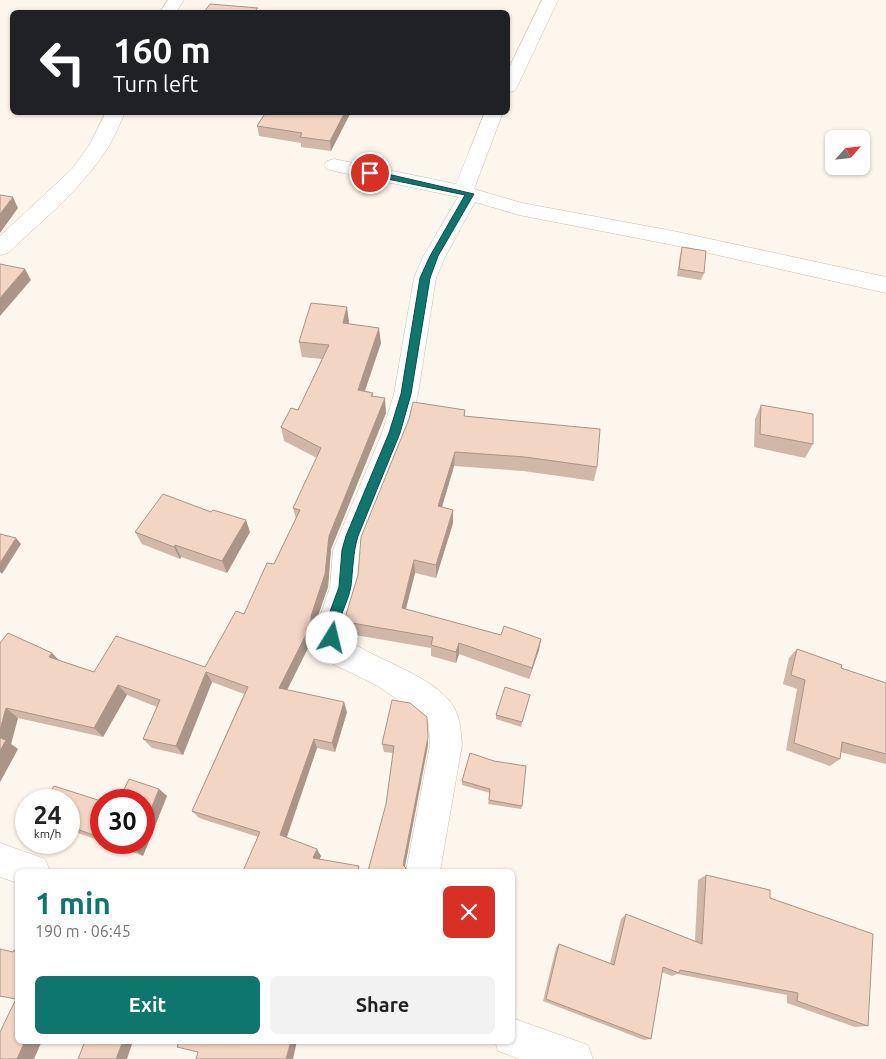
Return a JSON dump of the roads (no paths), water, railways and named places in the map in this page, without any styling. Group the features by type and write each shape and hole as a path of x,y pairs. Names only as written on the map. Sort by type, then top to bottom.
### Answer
{"street":[{"path":"510,83 550,0"},
{"path":"0,248 56,197 82,168 100,144 114,115"},
{"path":"423,869 446,745 445,726 441,715 429,703 389,676 342,653 332,638 330,628 344,587 348,550 352,536 395,433 404,402 425,278 466,193 493,115"},
{"path":"334,165 466,193 520,209 673,238 886,285"},
{"path":"0,860 26,869"},
{"path":"515,1038 574,1059"}]}
